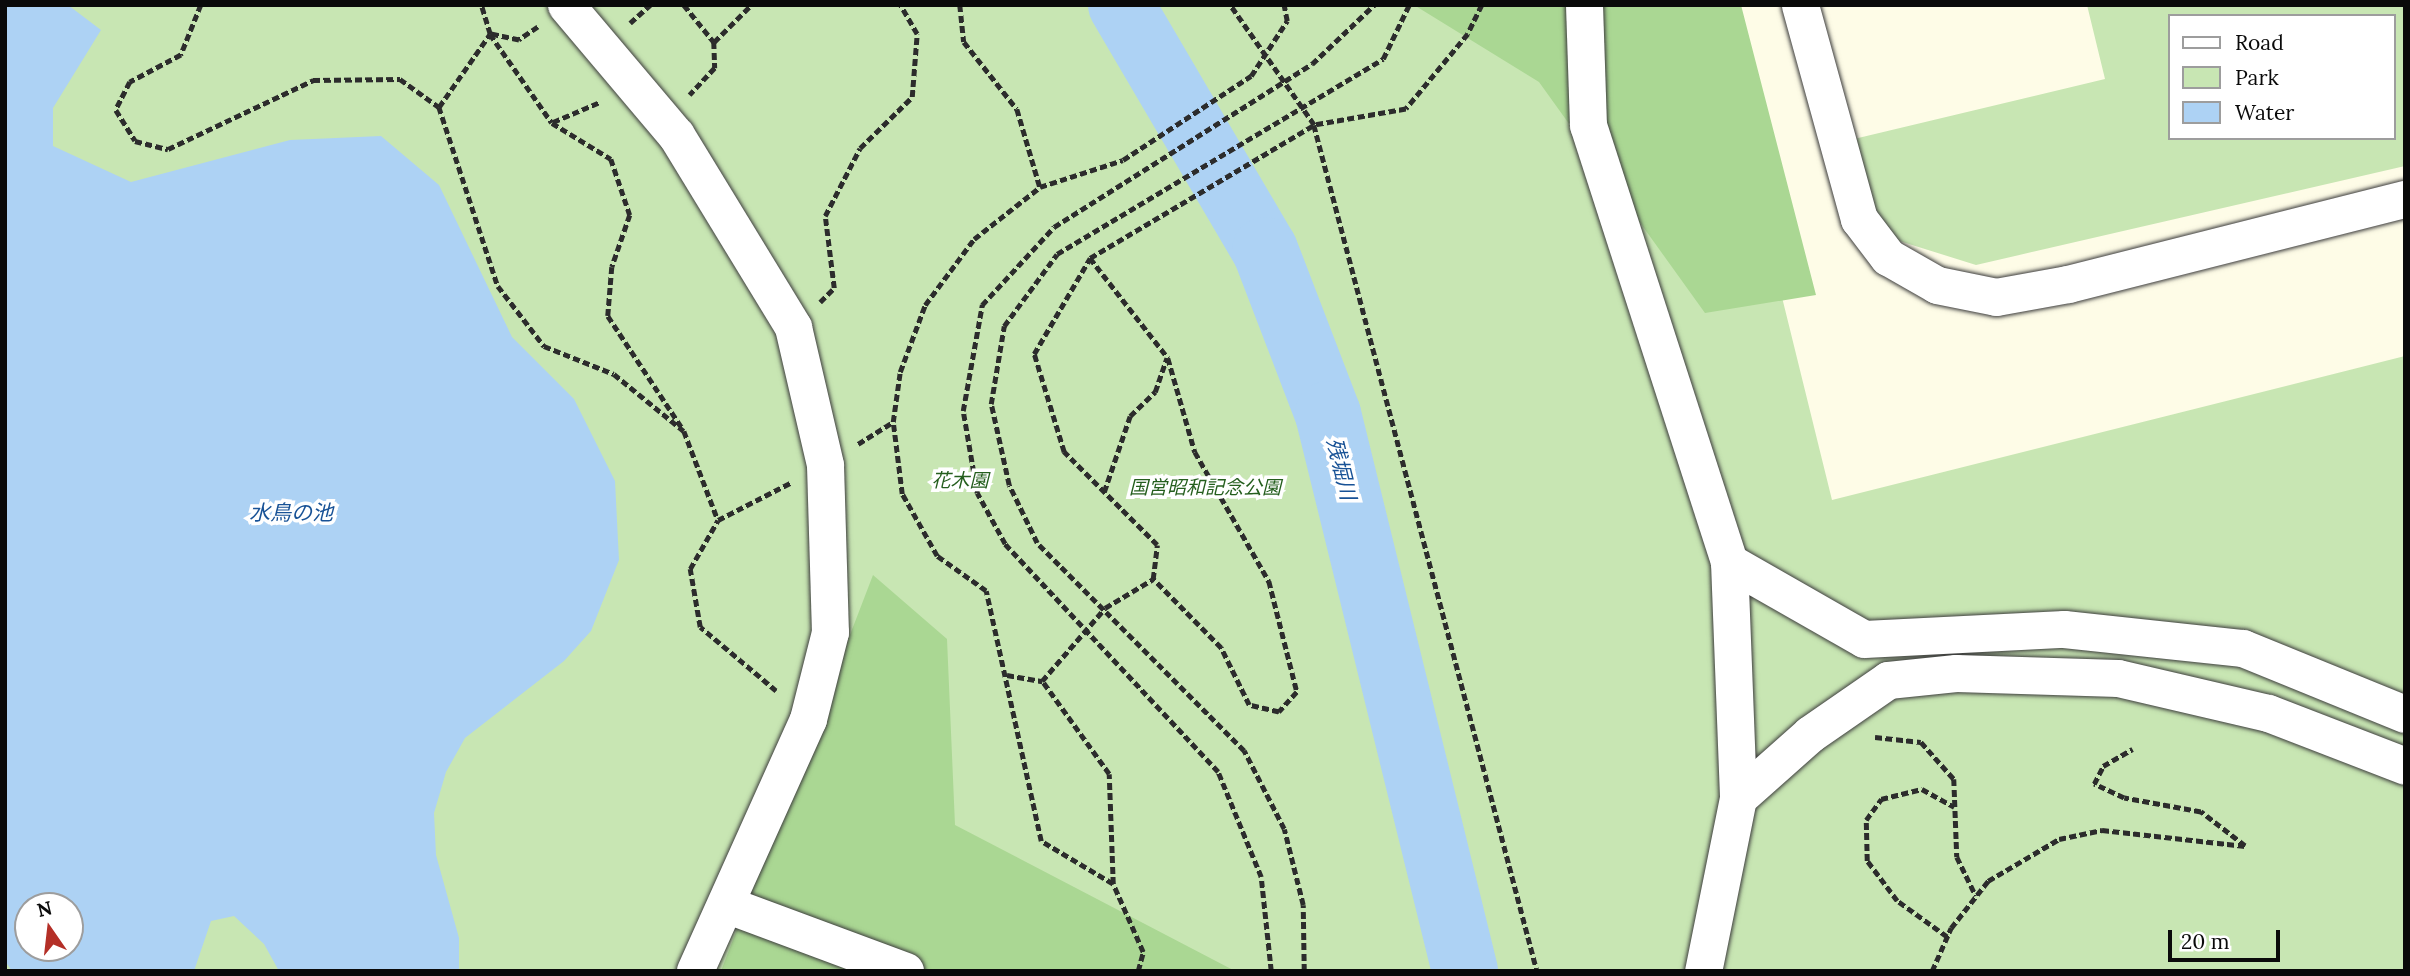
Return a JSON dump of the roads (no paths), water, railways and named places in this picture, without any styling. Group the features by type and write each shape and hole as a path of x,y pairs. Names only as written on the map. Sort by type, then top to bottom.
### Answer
{"street":[{"path":"1584,5 1588,125 1729,562 1738,798 1703,971"},
{"path":"1800,5 1859,219 1888,257 1937,285 1996,297 2068,284 2405,199"},
{"path":"567,6 631,88 664,123 793,327 825,465 830,632 808,719 728,905 695,971"},
{"path":"1729,562 1864,639 2064,629 2243,648 2405,714"},
{"path":"1738,798 1849,707 1888,680 1915,677 2118,678 2269,713 2405,766"},
{"path":"728,905 905,971"}],"water":[{"name":"水鳥の池","path":"5,5 68,5 101,30 53,108 53,146 131,182 290,140 381,136 439,185 512,337 574,399 615,481 619,560 591,631 564,661 465,738 446,772 434,813 436,855 459,938 459,971 279,971 264,944 234,916 211,921 194,971 12,971 5,961"}],"waterway":[{"name":"残堀川","path":"1121,5 1265,250 1328,414 1465,971"}],"park label":[{"name":"花木園","path":"960,481"},
{"name":"国営昭和記念公園","path":"1205,488"}]}
